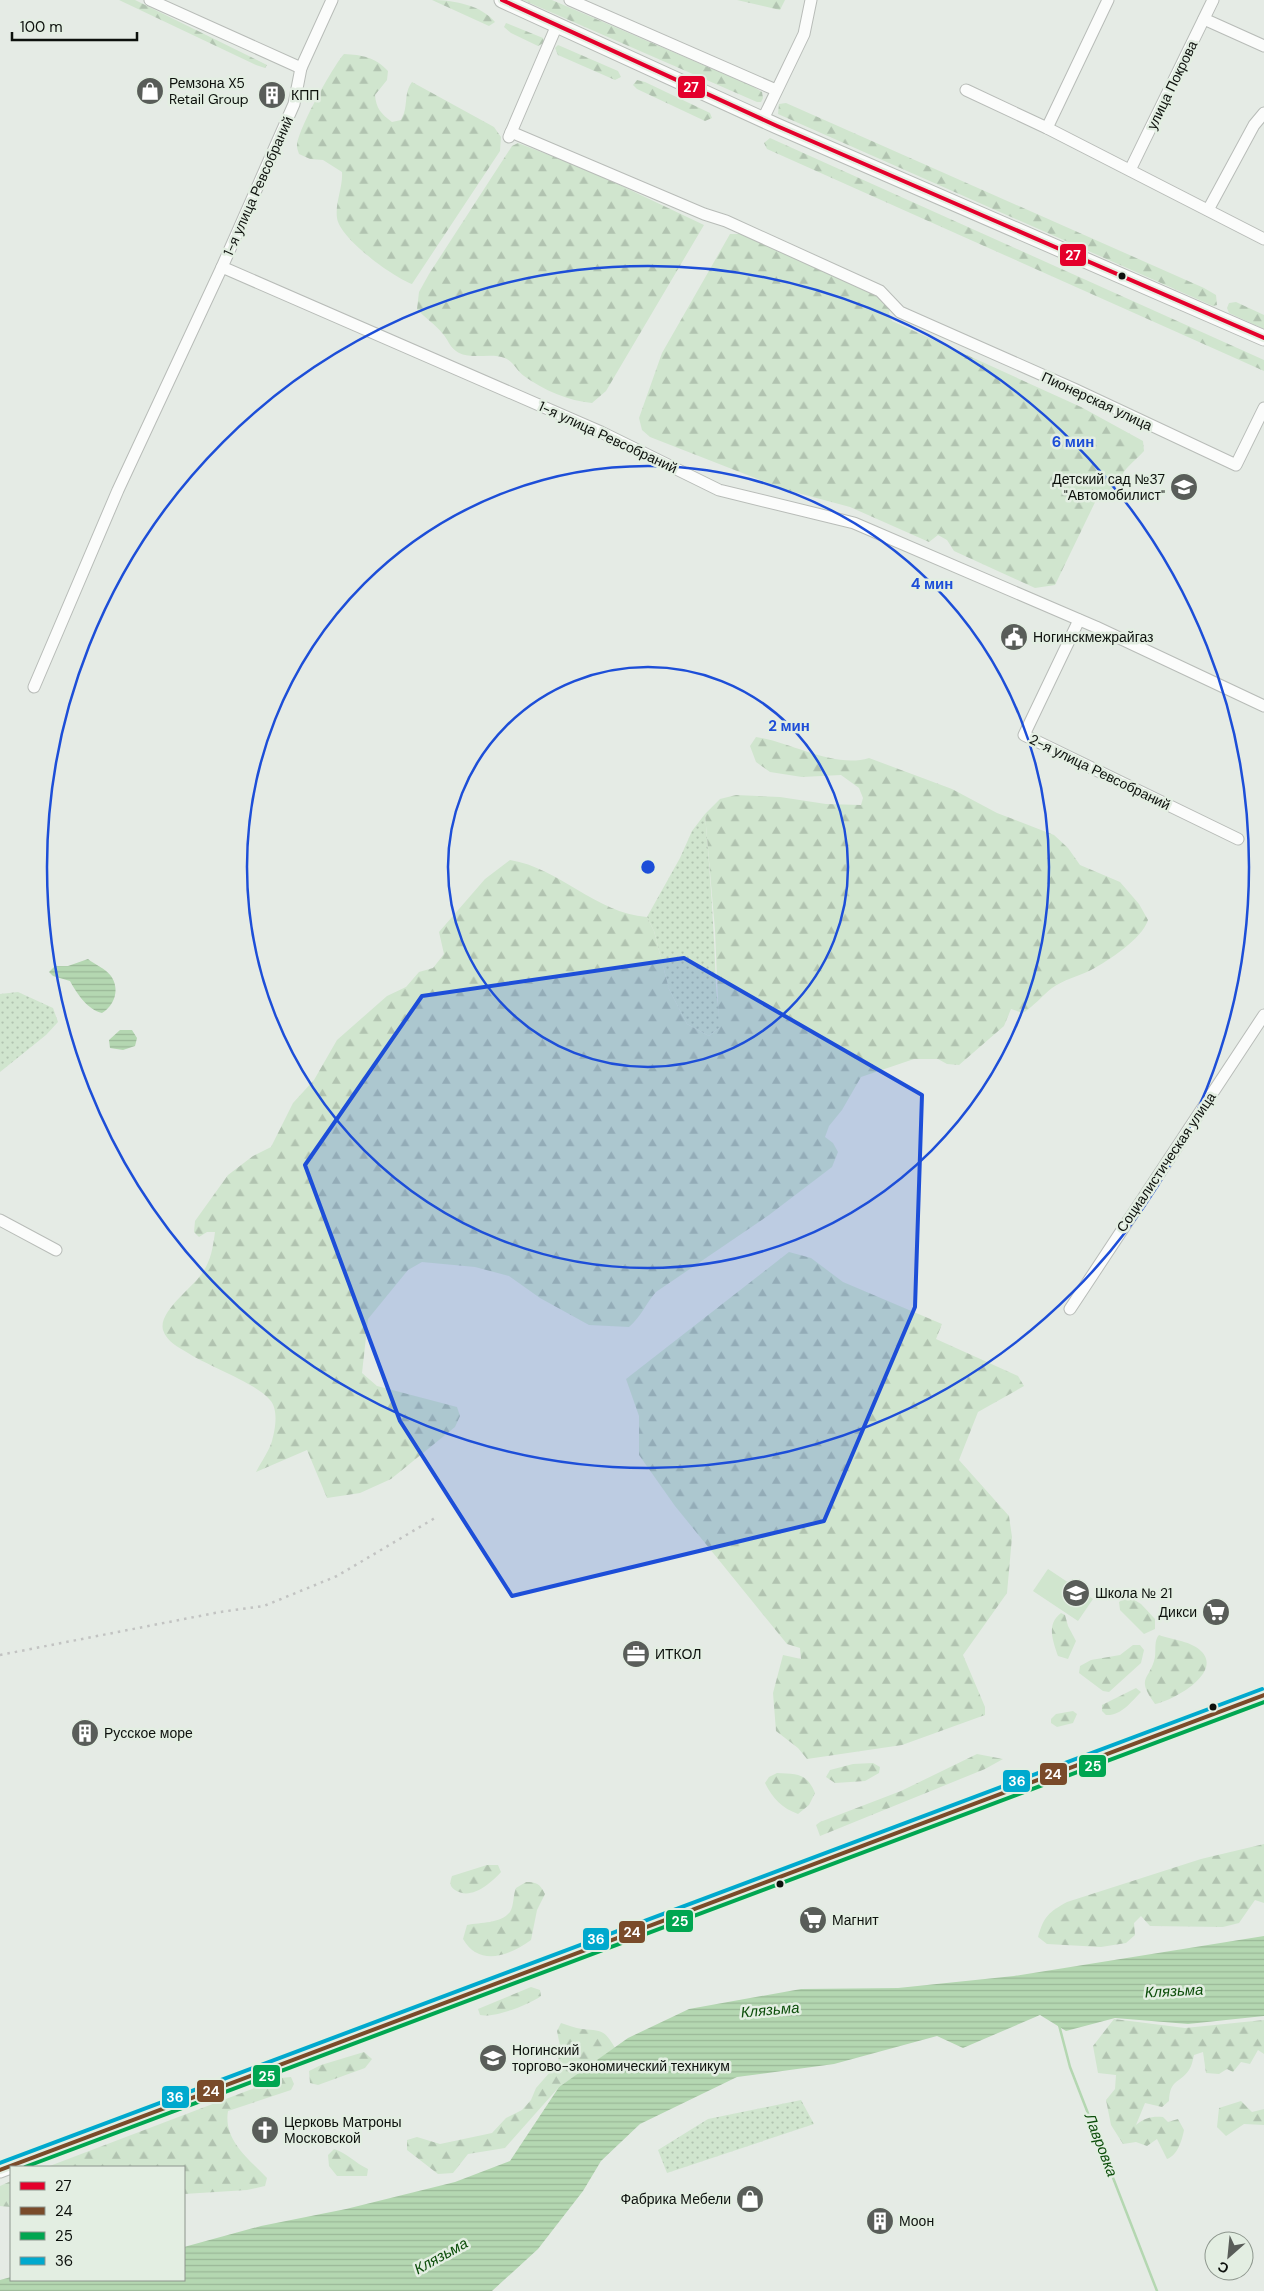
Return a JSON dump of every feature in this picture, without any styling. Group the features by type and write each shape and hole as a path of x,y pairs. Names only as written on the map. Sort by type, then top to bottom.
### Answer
{"main road":[{"path":"502,0 763,119 1264,338"},
{"path":"11,2166 1264,1695"}],"street":[{"path":"150,0 301,68"},
{"name":"1-я улица Ревсобраний","path":"332,0 301,68 294,104 222,267 601,432 718,490 854,523 1079,620 1264,706"},
{"path":"763,119 804,34 811,0"},
{"path":"1047,128 1108,0"},
{"name":"улица Покрова","path":"1130,170 1213,0"},
{"path":"575,1 776,90"},
{"path":"1204,19 1264,46"},
{"name":"Пионерская улица","path":"557,24 510,134 704,214 726,221 880,291 900,312 1074,389 1236,465 1264,408"},
{"path":"966,90 1047,128 1264,239"},
{"path":"1208,210 1254,125 1264,112"},
{"path":"34,687 118,490 222,267"},
{"name":"2-я улица Ревсобраний","path":"1079,620 1024,735 1238,839"},
{"name":"Социалистическая улица","path":"1070,1309 1264,1016"},
{"path":"0,1220 56,1250"}],"highlighted area":[{"path":"684,958 922,1095 915,1307 824,1521 512,1596 400,1421 305,1165 422,996"}],"green space":[{"path":"119,0 135,0 267,65 265,68 256,65"},
{"path":"432,0 466,5 482,11 495,22 489,26"},
{"path":"523,0 552,0 752,86 762,92 763,98 761,102 757,102"},
{"path":"737,0 785,0 780,10"},
{"path":"506,23 543,38 545,42 538,46 511,33 504,27"},
{"path":"558,45 618,71 621,77 615,80 558,55 555,48"},
{"path":"344,54 368,58 388,71 387,80 375,95 380,110 392,122 401,120 412,82 494,127 501,137 500,151 412,284 393,274 368,256 340,227 337,212 342,172 323,160 310,159 299,154 298,151 299,138 309,113 324,84"},
{"path":"637,80 710,113 712,118 705,121 637,89 633,85"},
{"path":"786,103 1204,288 1216,295 1217,305 1213,306 778,114 779,104"},
{"path":"770,138 1264,360 1264,371 767,149 764,143"},
{"path":"518,143 588,170 704,225 606,391 592,403 565,397 539,386 519,372 505,358 461,354 450,345 440,330 417,309 419,292 429,274 512,146"},
{"path":"730,234 747,234 861,288 882,299 890,307 889,313 892,321 1081,407 1143,441 1144,451 1123,473 1117,486 1100,492 1055,585 1035,588 954,551 947,540 938,535 929,542 850,507 783,489 650,437 642,430 639,418 662,353"},
{"path":"1236,302 1264,315 1264,329 1229,313 1227,308 1229,303"},
{"path":"756,737 828,758 856,760 869,758 952,789 997,813 1054,835 1068,848 1080,865 1120,882 1139,904 1148,920 1145,927 1124,949 1091,970 1056,985 1023,1013 1011,1009 1004,1026 959,1065 947,1064 938,1059 914,1059 861,1077 842,1110 829,1126 825,1137 833,1143 838,1152 832,1167 769,1215 656,1292 629,1327 589,1325 540,1298 509,1276 475,1267 422,1262 408,1270 368,1319 362,1373 377,1386 457,1407 460,1416 455,1427 391,1479 360,1493 327,1498 307,1450 256,1472 272,1441 276,1420 273,1404 254,1387 177,1346 167,1338 163,1330 166,1315 203,1272 211,1253 215,1232 207,1232 199,1237 194,1232 195,1221 228,1175 253,1156 271,1147 293,1103 314,1080 337,1040 387,996 406,987 419,972 433,968 444,954 439,932 485,879 510,860 528,865 562,880 611,908 628,914 647,917 654,931 669,989 687,1024 709,1036 719,1028 715,930 705,814 720,799 736,795 780,797 826,804 861,805 863,798 859,788 841,775 802,777 770,772 756,762 750,746"},
{"path":"705,814 719,1013 719,1028 709,1036 687,1024 669,989 654,931 647,917 680,858 692,831"},
{"path":"18,992 53,1008 58,1022 46,1035 0,1072 0,994"},
{"path":"789,1252 811,1258 843,1282 942,1324 936,1339 1018,1376 1024,1386 978,1412 959,1460 1009,1516 1012,1537 1007,1593 963,1655 985,1707 985,1715 902,1745 807,1759 798,1748 776,1731 773,1693 783,1655 801,1659 800,1648 787,1644 675,1506 639,1455 639,1416 626,1379"},
{"path":"1048,1569 1093,1599 1078,1621 1033,1591"},
{"path":"1128,1596 1141,1604 1155,1619 1155,1629 1144,1634 1120,1610 1119,1602"},
{"path":"1061,1613 1065,1615 1068,1626 1076,1641 1068,1659 1058,1656 1052,1633 1056,1617"},
{"path":"1159,1635 1193,1645 1202,1652 1206,1660 1205,1669 1192,1685 1172,1698 1155,1704 1149,1695 1145,1683 1153,1665 1157,1637"},
{"path":"1133,1645 1140,1645 1144,1650 1141,1663 1109,1692 1103,1691 1079,1673 1080,1666 1091,1660 1120,1655"},
{"path":"1136,1688 1141,1692 1121,1711 1106,1715 1102,1711 1102,1705"},
{"path":"1073,1711 1077,1714 1073,1723 1057,1727 1051,1723 1051,1719 1056,1714"},
{"path":"977,1754 1003,1759 985,1769 820,1836 816,1825 820,1822 901,1791"},
{"path":"873,1763 880,1767 879,1773 865,1781 835,1783 826,1777 830,1770 853,1764"},
{"path":"777,1773 801,1776 812,1786 815,1793 809,1805 798,1814 778,1802 765,1783 769,1777"},
{"path":"1264,1844 1264,1903 1255,1900 1239,1923 1223,1927 1150,1926 1141,1916 1134,1923 1135,1935 1126,1943 1101,1947 1047,1944 1038,1937 1048,1915 1067,1902 1201,1859"},
{"path":"487,1865 498,1865 501,1872 480,1889 474,1892 461,1893 452,1887 450,1882 452,1876"},
{"path":"526,1882 538,1884 545,1894 537,1910 531,1940 513,1951 495,1956 486,1956 470,1948 463,1939 467,1925 496,1921 506,1916 511,1910 516,1888"},
{"path":"531,1987 540,1990 541,1996 511,2010 494,2015 480,2015 478,2009"},
{"path":"1114,2019 1185,2028 1264,2020 1264,2054 1258,2050 1250,2064 1241,2062 1233,2072 1227,2069 1219,2074 1206,2073 1203,2052 1194,2055 1189,2070 1173,2085 1169,2101 1162,2107 1145,2103 1136,2125 1148,2118 1163,2117 1168,2122 1178,2119 1184,2130 1177,2151 1167,2159 1157,2139 1147,2146 1136,2142 1123,2144 1111,2125 1106,2100 1115,2089 1116,2075 1098,2073 1093,2046"},
{"path":"561,2023 579,2029 602,2032 608,2037 615,2048 559,2087 505,2148 468,2154 453,2173 438,2174 407,2150 407,2140 417,2137 440,2144 492,2133 506,2118 522,2110 531,2100 536,2088 558,2063 560,2046 557,2031"},
{"path":"364,2052 372,2059 365,2068 318,2085 310,2083 309,2071 321,2065"},
{"path":"291,2077 294,2084 291,2090 228,2111 229,2131 233,2140 245,2156 267,2178 265,2186 247,2190 185,2194 185,2166 50,2166 281,2078"},
{"path":"801,2100 814,2124 667,2173 658,2150 708,2119"},
{"path":"1241,2101 1252,2112 1264,2109 1264,2125 1244,2124 1226,2136 1217,2127 1219,2108"},
{"path":"334,2149 368,2169 367,2176 337,2176 329,2166 328,2155"},
{"path":"10,2181 10,2207 0,2206 0,2186"}],"water":[{"path":"88,959 109,973 114,981 115,996 110,1006 102,1013 88,1005 70,981 53,976 49,972 55,966 68,966"},
{"path":"120,1030 132,1030 137,1038 135,1046 123,1050 110,1048 109,1040"},
{"name":"Клязьма","path":"1264,1936 1264,2016 1188,2024 1115,2018 1066,2031 1040,2015 963,2048 937,2036 834,2064 737,2077 640,2124 601,2161 583,2191 538,2249 492,2291 0,2291 0,2280 10,2277 10,2281 185,2281 185,2247 261,2226 346,2209 455,2182 510,2161 559,2087 628,2038 689,2009 801,1989 898,1988 1014,1976"}],"waterway":[{"name":"Лавровка","path":"1059,2025 1070,2067 1157,2291"}],"railway":[{"path":"0,1655 220,1612 264,1606 337,1576 435,1518"}],"transit line":[{"name":"27","path":"502,0 777,126 1264,338"},
{"name":"36","path":"0,2163 1262,1689"},
{"name":"24","path":"11,2166 1264,1695"},
{"name":"25","path":"28,2166 1264,1702"},
{"name":"24","path":"0,2170 10,2166"}],"place":[{"name":"Ремзона X5 Retail Group","path":"150,91"},
{"name":"КПП","path":"272,95"},
{"name":"Детский сад №37 \"Автомобилист\"","path":"1184,487"},
{"name":"Ногинскмежрайгаз","path":"1014,637"},
{"name":"Школа № 21","path":"1076,1593"},
{"name":"Дикси","path":"1216,1612"},
{"name":"ИТКОЛ","path":"636,1654"},
{"name":"Русское море","path":"85,1733"},
{"name":"Магнит","path":"813,1920"},
{"name":"Ногинский торгово-экономический техникум","path":"493,2058"},
{"name":"Церковь Матроны Московской","path":"265,2130"},
{"name":"Фабрика Мебели","path":"750,2199"},
{"name":"Моон","path":"880,2221"}]}
